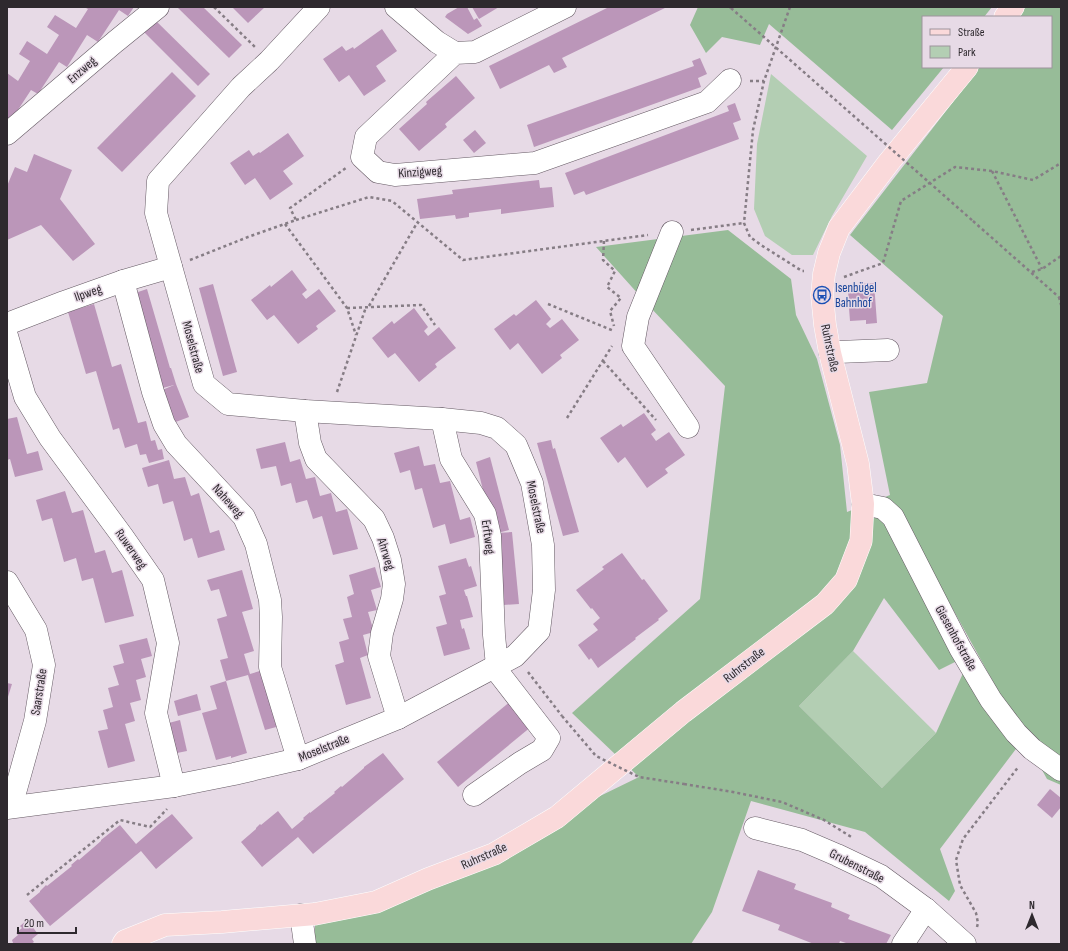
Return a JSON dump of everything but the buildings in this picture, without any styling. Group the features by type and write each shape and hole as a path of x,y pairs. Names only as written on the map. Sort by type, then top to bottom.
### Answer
{"main road":[{"path":"1006,16 1013,7"},
{"name":"Ruhrstraße","path":"123,944 125,941 166,925 315,914 376,902 428,879 494,854 557,817 683,712 825,604 846,580 861,540 863,504 858,464 830,353 825,325 822,295 824,274 829,252 839,228 889,162 966,68"}],"street":[{"name":"Enzweg","path":"7,134 158,7"},
{"name":"Moselstraße","path":"9,807 172,795 234,774 298,759 398,718 502,663 539,631 544,590 543,545 532,483 516,445 498,428 481,423 442,419 305,411 228,404 204,384 156,213 158,181 241,87 269,61 319,7"},
{"path":"396,7 437,42 455,52 475,52 565,7"},
{"path":"362,157 366,137 455,52"},
{"name":"Kinzigweg","path":"362,157 378,172 394,175 535,163 707,102 730,80"},
{"path":"672,232 638,316 633,346 688,427"},
{"name":"Ilpweg","path":"7,324 123,281 171,267"},
{"name":"Naheweg","path":"123,281 153,392 164,424 176,444 244,517 256,544 270,600 270,667 298,759"},
{"name":"Ruwerweg","path":"7,336 25,397 50,438 153,580 168,643 156,713 172,795"},
{"path":"830,353 888,350"},
{"name":"Ahrweg","path":"305,411 310,443 316,459 374,519 383,538 390,560 394,584 392,599 382,633 379,656 398,718"},
{"name":"Erftweg","path":"442,419 451,459 485,514 490,536 494,635 502,663"},
{"name":"Giesenhofstraße","path":"863,504 883,508 893,516 960,648 991,700 1016,733 1032,749 1061,770"},
{"name":"Saarstraße","path":"7,582 36,630 44,665 35,721 9,807"},
{"path":"474,795 520,763 542,750 549,738 502,663"},
{"name":"Grubenstraße","path":"755,828 802,840 837,854 881,876 926,909 970,937"},
{"path":"903,944 926,909"},
{"path":"301,915 305,944"}],"path":[{"path":"214,7 269,61"},
{"path":"790,7 764,81 753,130 744,223 750,237 802,271"},
{"path":"730,8 1060,298 1061,305"},
{"path":"296,220 290,208 362,157"},
{"path":"840,278 883,263 901,201 955,167 992,171 1033,180 1061,163"},
{"path":"992,171 1042,269"},
{"path":"197,257 296,220 369,197 392,201 463,260 744,223"},
{"path":"336,393 367,307 417,223"},
{"path":"285,224 346,308 356,335"},
{"path":"548,304 616,332 610,311 621,298 608,287 615,271 603,260 604,241"},
{"path":"1031,272 1042,269 1061,256"},
{"path":"346,308 421,305 435,325"},
{"path":"567,418 614,343"},
{"path":"603,361 658,422"},
{"path":"502,663 562,716 596,756 639,777 684,784"},
{"path":"970,937 978,923 976,913 960,885 956,860 964,839 1032,749"},
{"path":"27,895 120,820 150,827 172,795"}],"green space":[{"path":"698,7 992,7 985,16 922,16 922,68 943,68 892,130 769,24 760,45 722,37 706,53 690,25"},
{"path":"1026,7 1061,7 1061,785 1047,779 899,512 971,654 939,670 884,598 853,651 799,706 882,788 936,733 964,671 1019,745 940,849 955,891 949,901 865,832 751,801 712,912 691,944 315,944 315,914 376,902 639,777 572,713 700,599 725,386 649,306 596,247 728,230 791,279 796,315 817,359 840,445 847,512 890,495 869,392 927,383 943,316 850,235 979,68 1052,68 1052,16 1019,16"},
{"path":"771,74 867,156 832,216 813,255 792,255 765,236 754,209 757,144"},
{"path":"853,651 936,733 882,788 799,706"}],"place":[{"name":"Isenbügel Bahnhof","path":"822,295"}]}
